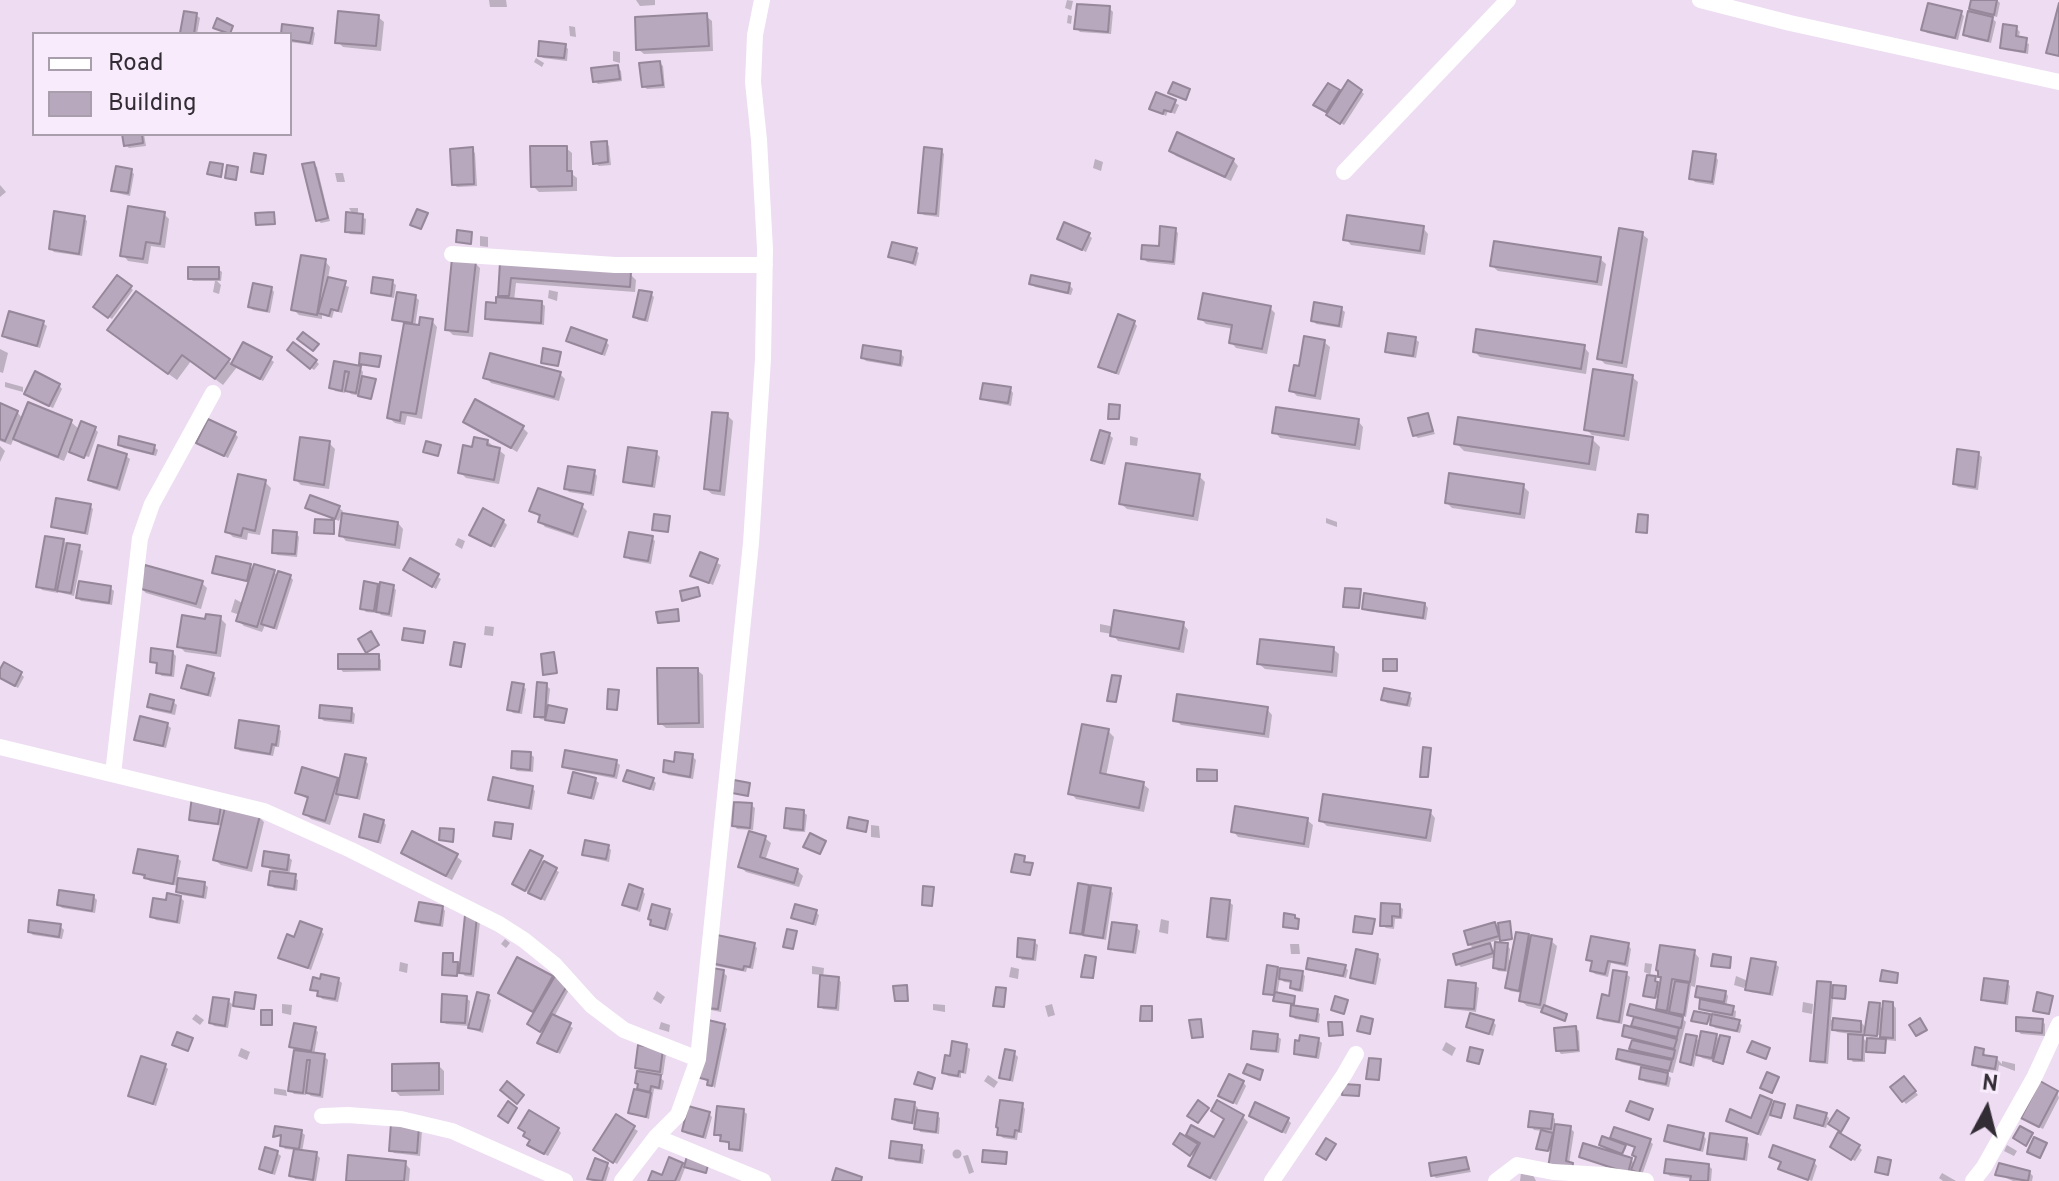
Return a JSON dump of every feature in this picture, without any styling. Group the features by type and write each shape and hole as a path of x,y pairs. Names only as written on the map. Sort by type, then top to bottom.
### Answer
{"street":[{"path":"622,1181 656,1137 678,1115 698,1059 751,543 763,359 765,265 753,82 755,35 762,0"},
{"path":"1344,172 1508,0"},
{"path":"1700,0 2059,82"},
{"path":"452,254 615,265 765,265"},
{"path":"113,774 140,538 152,504 213,393"},
{"path":"0,747 264,811 351,850 499,924 555,965 591,1005 624,1030 698,1059"},
{"path":"1973,1181 2034,1078 2059,1024"},
{"path":"1272,1181 1356,1054"},
{"path":"322,1116 401,1119 452,1131 565,1181"},
{"path":"656,1137 731,1175 763,1181"},
{"path":"1496,1181 1517,1165 1553,1172 1646,1181"}],"building":[{"path":"1971,0 1997,0 1994,15 1969,9"},
{"path":"1928,3 1962,11 1955,38 1921,30"},
{"path":"2059,3 2059,56 2046,53"},
{"path":"1077,4 1110,6 1108,32 1074,29"},
{"path":"184,11 197,13 194,32 180,32"},
{"path":"338,11 379,15 376,46 335,43"},
{"path":"1968,11 1993,17 1988,41 1963,35"},
{"path":"707,13 709,46 636,50 635,17"},
{"path":"217,18 233,26 231,32 213,28"},
{"path":"282,24 313,28 310,43 292,40 292,32 281,32"},
{"path":"2003,24 2017,26 2016,36 2027,38 2025,52 2000,48"},
{"path":"539,41 566,44 564,58 538,56"},
{"path":"660,61 663,85 642,87 639,63"},
{"path":"618,65 620,79 593,82 591,68"},
{"path":"1348,80 1362,90 1340,124 1326,115"},
{"path":"1173,82 1190,89 1186,100 1168,93"},
{"path":"1328,83 1340,90 1326,112 1313,105"},
{"path":"1156,92 1176,100 1171,112 1164,110 1163,114 1149,109"},
{"path":"1177,132 1234,159 1225,177 1169,151"},
{"path":"122,136 142,136 143,143 124,146"},
{"path":"607,141 608,162 593,164 591,142"},
{"path":"530,146 567,146 567,171 572,171 572,186 531,187"},
{"path":"473,147 474,184 452,185 450,149"},
{"path":"924,147 942,149 936,214 918,213"},
{"path":"1693,151 1716,154 1712,182 1689,179"},
{"path":"254,153 266,155 263,174 251,172"},
{"path":"210,162 223,164 221,177 207,174"},
{"path":"314,162 328,218 316,221 302,164"},
{"path":"227,165 238,167 236,180 225,178"},
{"path":"116,166 132,169 128,193 111,191"},
{"path":"128,206 165,212 160,244 146,242 143,259 120,256"},
{"path":"417,209 428,213 421,229 410,225"},
{"path":"54,211 85,216 79,254 49,249"},
{"path":"274,212 275,224 256,225 255,213"},
{"path":"346,212 363,214 362,233 345,232"},
{"path":"1347,215 1424,226 1420,251 1343,240"},
{"path":"1064,222 1090,233 1082,250 1057,239"},
{"path":"1160,226 1176,228 1173,262 1141,259 1142,245 1159,246"},
{"path":"1619,228 1643,232 1622,363 1597,359"},
{"path":"457,230 472,232 471,244 456,242"},
{"path":"1494,241 1601,257 1597,282 1490,266"},
{"path":"892,242 917,248 913,263 888,257"},
{"path":"301,255 326,259 317,315 291,310"},
{"path":"452,258 476,261 468,332 445,330"},
{"path":"500,262 631,272 630,287 511,278 509,296 498,296"},
{"path":"188,267 219,267 219,279 188,279"},
{"path":"117,275 132,286 108,318 93,307"},
{"path":"1031,275 1070,283 1068,293 1029,284"},
{"path":"328,277 346,281 338,311 331,309 329,316 318,313"},
{"path":"373,277 393,280 391,296 371,293"},
{"path":"253,283 272,287 267,311 248,307"},
{"path":"639,290 652,292 645,320 633,317"},
{"path":"136,291 230,359 215,379 182,355 168,374 107,330"},
{"path":"397,292 416,295 412,323 392,320"},
{"path":"1203,293 1271,306 1262,349 1229,343 1232,325 1198,319"},
{"path":"496,297 542,301 541,323 485,319 486,302 496,303"},
{"path":"1314,302 1342,307 1339,326 1311,321"},
{"path":"9,311 44,321 37,346 2,336"},
{"path":"1118,314 1135,321 1116,373 1098,367"},
{"path":"420,317 433,319 416,414 401,412 400,421 387,418 404,323 419,325"},
{"path":"571,327 607,340 602,354 566,341"},
{"path":"1476,329 1585,345 1581,369 1473,352"},
{"path":"303,332 319,344 313,351 297,339"},
{"path":"1388,333 1416,337 1413,356 1385,352"},
{"path":"1304,336 1325,340 1315,396 1289,391 1294,365 1299,366"},
{"path":"243,342 272,357 260,379 231,364"},
{"path":"293,342 317,360 310,369 287,350"},
{"path":"863,345 901,351 900,365 861,358"},
{"path":"543,348 561,352 558,366 541,363"},
{"path":"360,353 381,356 379,367 359,364"},
{"path":"490,353 561,372 554,397 483,378"},
{"path":"334,361 361,366 356,393 345,391 349,372 345,371 342,391 329,388"},
{"path":"1593,369 1633,375 1624,436 1584,430"},
{"path":"35,371 60,384 49,406 24,394"},
{"path":"362,376 376,379 371,399 358,396"},
{"path":"983,383 1011,387 1008,403 980,399"},
{"path":"475,399 524,426 511,448 463,422"},
{"path":"28,402 72,420 58,457 13,439"},
{"path":"0,403 18,411 5,441 0,439"},
{"path":"1109,404 1120,405 1119,419 1108,419"},
{"path":"1276,407 1359,419 1355,445 1272,433"},
{"path":"712,412 728,413 720,491 704,489"},
{"path":"1428,413 1433,431 1413,436 1408,418"},
{"path":"1458,417 1593,437 1589,464 1454,444"},
{"path":"208,419 236,432 224,456 196,443"},
{"path":"81,421 96,427 84,458 69,452"},
{"path":"1100,430 1110,433 1102,463 1091,460"},
{"path":"119,436 155,445 153,454 118,445"},
{"path":"300,437 330,441 324,485 294,480"},
{"path":"474,437 488,440 487,445 500,448 494,480 458,473 463,445 472,447"},
{"path":"426,441 441,445 438,456 423,452"},
{"path":"98,445 127,454 117,488 88,480"},
{"path":"628,447 657,451 652,486 623,482"},
{"path":"1957,449 1979,452 1975,487 1953,484"},
{"path":"1126,463 1200,474 1193,516 1119,504"},
{"path":"568,466 595,470 591,493 564,489"},
{"path":"1449,473 1524,484 1520,514 1445,503"},
{"path":"238,474 266,480 255,531 243,528 241,536 225,532"},
{"path":"538,488 583,504 573,534 538,522 540,515 529,511"},
{"path":"310,495 340,506 335,519 305,508"},
{"path":"56,498 91,504 85,533 51,527"},
{"path":"483,508 504,520 491,546 469,535"},
{"path":"342,513 398,522 395,545 339,536"},
{"path":"654,514 670,516 668,532 652,530"},
{"path":"1638,514 1648,515 1647,533 1636,532"},
{"path":"315,519 334,520 334,534 314,533"},
{"path":"273,530 297,532 295,554 272,553"},
{"path":"629,532 653,536 648,561 624,557"},
{"path":"45,536 64,539 55,590 36,587"},
{"path":"67,543 80,545 71,593 57,591"},
{"path":"700,552 718,559 709,583 690,576"},
{"path":"216,556 251,564 247,581 212,573"},
{"path":"410,558 439,574 432,587 403,570"},
{"path":"254,564 275,570 257,627 236,621"},
{"path":"145,565 203,581 196,604 138,588"},
{"path":"278,571 291,575 274,628 261,624"},
{"path":"79,581 111,586 109,603 76,598"},
{"path":"364,581 378,584 374,611 360,609"},
{"path":"380,582 394,585 389,614 376,612"},
{"path":"698,587 700,596 682,601 680,591"},
{"path":"1345,588 1361,589 1359,608 1343,607"},
{"path":"1364,593 1425,603 1423,618 1362,609"},
{"path":"678,609 679,621 658,623 656,612"},
{"path":"1114,610 1184,622 1179,649 1110,636"},
{"path":"206,614 221,616 216,653 177,647 182,615 205,619"},
{"path":"404,628 425,631 423,643 402,640"},
{"path":"371,631 379,645 366,653 358,639"},
{"path":"1260,639 1334,647 1332,672 1257,664"},
{"path":"454,642 465,644 461,667 450,665"},
{"path":"151,648 173,651 171,675 156,673 157,663 150,662"},
{"path":"554,652 557,673 543,675 541,654"},
{"path":"338,654 379,654 379,669 338,669"},
{"path":"1383,659 1397,659 1397,671 1383,671"},
{"path":"4,662 22,672 15,686 0,678"},
{"path":"187,665 214,673 208,695 181,688"},
{"path":"657,668 698,668 699,723 658,724"},
{"path":"1112,675 1121,676 1116,702 1107,701"},
{"path":"512,682 524,684 519,712 507,710"},
{"path":"537,682 547,683 545,717 534,717"},
{"path":"1384,688 1410,693 1407,705 1381,700"},
{"path":"608,689 619,690 617,710 607,709"},
{"path":"150,694 174,700 171,712 147,707"},
{"path":"1177,694 1268,707 1264,734 1173,721"},
{"path":"320,705 352,708 351,721 319,718"},
{"path":"548,705 567,709 564,723 545,720"},
{"path":"140,716 168,723 163,746 134,740"},
{"path":"239,720 279,726 276,745 272,744 270,754 235,748"},
{"path":"1082,724 1109,729 1100,773 1144,782 1139,808 1068,794"},
{"path":"1423,747 1431,748 1428,777 1420,777"},
{"path":"565,750 617,760 614,776 562,767"},
{"path":"512,751 531,752 530,770 511,768"},
{"path":"675,752 693,754 690,777 663,772 664,760 674,762"},
{"path":"345,754 366,758 357,798 336,794"},
{"path":"302,767 338,778 325,821 303,814 308,797 295,793"},
{"path":"1197,769 1217,770 1217,781 1197,781"},
{"path":"627,770 654,778 650,789 623,781"},
{"path":"573,772 596,778 591,798 568,793"},
{"path":"493,777 533,786 529,808 488,800"},
{"path":"734,780 750,783 748,796 732,793"},
{"path":"1323,794 1431,810 1426,838 1319,821"},
{"path":"192,796 222,800 218,824 189,820"},
{"path":"734,802 752,803 750,828 732,826"},
{"path":"1235,806 1308,818 1304,844 1231,832"},
{"path":"225,807 260,815 247,868 213,860"},
{"path":"786,808 804,810 803,830 784,828"},
{"path":"364,814 384,820 378,842 359,837"},
{"path":"849,817 868,821 866,832 847,828"},
{"path":"495,822 513,824 511,839 493,836"},
{"path":"440,828 454,829 453,842 439,840"},
{"path":"412,831 458,854 446,876 401,853"},
{"path":"749,831 766,836 760,857 798,869 794,883 738,867"},
{"path":"810,833 826,841 820,854 803,847"},
{"path":"585,840 609,845 606,859 582,855"},
{"path":"138,849 178,856 173,884 133,873"},
{"path":"530,850 543,856 525,891 512,884"},
{"path":"264,851 289,855 287,870 262,866"},
{"path":"1015,854 1025,856 1024,862 1033,863 1030,875 1011,872"},
{"path":"544,861 557,868 541,899 528,893"},
{"path":"270,871 296,874 294,889 268,885"},
{"path":"178,878 205,882 203,897 176,892"},
{"path":"1078,883 1089,885 1082,934 1070,933"},
{"path":"629,884 643,889 637,909 622,905"},
{"path":"1091,885 1111,888 1103,938 1083,935"},
{"path":"923,886 934,887 932,906 922,905"},
{"path":"59,890 94,895 92,911 57,905"},
{"path":"167,893 181,896 177,922 150,917 153,898 166,900"},
{"path":"1211,898 1230,900 1226,939 1207,937"},
{"path":"419,902 443,906 440,925 415,921"},
{"path":"1381,903 1400,904 1400,917 1392,916 1392,926 1380,926"},
{"path":"652,904 670,909 665,929 650,925 651,920 648,919"},
{"path":"795,904 817,910 813,924 791,918"},
{"path":"1284,913 1299,919 1298,929 1283,927"},
{"path":"465,915 477,916 471,974 459,973"},
{"path":"1355,916 1375,919 1372,934 1353,932"},
{"path":"29,920 61,924 59,937 28,932"},
{"path":"300,921 322,929 308,968 278,958 287,934 294,937"},
{"path":"1510,921 1512,939 1500,941 1498,923"},
{"path":"1112,922 1137,925 1133,952 1108,949"},
{"path":"1495,922 1499,936 1468,945 1464,931"},
{"path":"787,929 797,931 793,949 783,947"},
{"path":"1516,932 1529,934 1519,991 1505,988"},
{"path":"717,935 755,943 750,967 744,966 743,970 711,963"},
{"path":"1531,935 1552,939 1540,1005 1519,1001"},
{"path":"1591,936 1629,943 1625,964 1608,961 1605,974 1590,971 1592,961 1586,960"},
{"path":"1018,938 1035,940 1033,959 1017,957"},
{"path":"1495,942 1508,943 1505,970 1493,968"},
{"path":"1490,943 1493,953 1456,965 1453,954"},
{"path":"1660,945 1695,950 1690,982 1672,979 1667,1011 1656,1009 1661,977 1658,977 1656,970"},
{"path":"1356,949 1378,954 1373,983 1350,978"},
{"path":"443,953 453,953 453,962 458,962 457,976 442,975"},
{"path":"1713,954 1731,957 1730,968 1711,966"},
{"path":"1085,955 1096,957 1093,978 1081,977"},
{"path":"517,957 553,976 533,1012 498,993"},
{"path":"1308,958 1346,965 1343,976 1306,969"},
{"path":"1751,958 1776,962 1770,994 1745,990"},
{"path":"1267,965 1278,967 1274,995 1263,994"},
{"path":"712,968 724,970 718,1009 706,1008"},
{"path":"1280,968 1303,971 1300,990 1290,988 1291,981 1279,979"},
{"path":"1613,970 1627,972 1619,1022 1597,1018 1602,994 1609,996"},
{"path":"1882,970 1898,973 1897,983 1880,981"},
{"path":"321,974 339,978 335,999 317,996 318,991 310,990 313,977 320,979"},
{"path":"820,975 839,977 836,1008 818,1007"},
{"path":"1647,975 1656,976 1655,998 1643,996"},
{"path":"555,976 568,984 540,1032 527,1024"},
{"path":"1984,978 2008,981 2005,1003 1981,1000"},
{"path":"1448,980 1476,983 1474,1009 1445,1007"},
{"path":"1675,981 1689,983 1684,1015 1669,1012"},
{"path":"1817,981 1831,982 1825,1062 1810,1061"},
{"path":"907,985 908,1001 895,1001 893,986"},
{"path":"1833,985 1846,986 1845,999 1832,998"},
{"path":"1697,986 1726,991 1724,1002 1695,997"},
{"path":"996,987 1006,988 1004,1007 993,1006"},
{"path":"235,992 256,995 254,1009 233,1006"},
{"path":"477,992 489,995 480,1030 468,1028"},
{"path":"1275,992 1295,996 1294,1004 1273,1001"},
{"path":"2037,992 2053,996 2049,1014 2033,1011"},
{"path":"442,994 467,996 465,1023 441,1022"},
{"path":"1335,996 1348,1000 1344,1014 1331,1010"},
{"path":"213,997 229,999 225,1026 209,1023"},
{"path":"1700,999 1734,1006 1732,1015 1699,1009"},
{"path":"1883,1001 1893,1002 1893,1038 1880,1037"},
{"path":"1869,1002 1880,1003 1877,1036 1864,1035"},
{"path":"1630,1004 1683,1017 1681,1028 1627,1015"},
{"path":"1291,1005 1318,1009 1316,1021 1290,1016"},
{"path":"1544,1005 1567,1014 1565,1021 1541,1012"},
{"path":"1141,1006 1152,1006 1152,1021 1140,1021"},
{"path":"261,1010 272,1010 272,1025 261,1025"},
{"path":"1694,1011 1710,1014 1707,1024 1691,1021"},
{"path":"1470,1013 1494,1020 1489,1034 1466,1027"},
{"path":"552,1014 571,1023 557,1052 537,1043"},
{"path":"1712,1014 1740,1020 1737,1031 1710,1025"},
{"path":"1361,1016 1373,1019 1370,1034 1357,1031"},
{"path":"1634,1017 1679,1028 1677,1037 1631,1026"},
{"path":"2016,1017 2043,1019 2042,1033 2016,1031"},
{"path":"1833,1018 1861,1021 1861,1032 1832,1030"},
{"path":"1920,1018 1927,1030 1916,1036 1909,1025"},
{"path":"1201,1019 1203,1037 1192,1038 1189,1020"},
{"path":"708,1020 725,1024 712,1086 707,1085 708,1080 696,1077"},
{"path":"1328,1022 1342,1022 1343,1035 1329,1036"},
{"path":"294,1023 316,1027 311,1051 289,1047"},
{"path":"1624,1025 1677,1039 1674,1049 1622,1036"},
{"path":"1576,1026 1578,1050 1556,1051 1554,1028"},
{"path":"1253,1031 1278,1034 1276,1051 1251,1049"},
{"path":"1701,1031 1717,1034 1712,1058 1696,1055"},
{"path":"177,1032 193,1038 188,1051 172,1045"},
{"path":"1686,1034 1697,1036 1691,1065 1680,1062"},
{"path":"1848,1034 1863,1035 1862,1060 1848,1059"},
{"path":"1300,1035 1319,1038 1316,1057 1294,1054 1295,1040 1299,1041"},
{"path":"1720,1035 1730,1037 1723,1064 1713,1061"},
{"path":"1867,1038 1886,1039 1885,1053 1866,1052"},
{"path":"1632,1040 1675,1050 1673,1059 1629,1049"},
{"path":"952,1041 967,1044 963,1072 959,1071 958,1076 942,1073 945,1055 950,1056"},
{"path":"1752,1041 1770,1048 1766,1059 1747,1052"},
{"path":"638,1045 663,1049 660,1072 635,1068"},
{"path":"1470,1047 1483,1050 1479,1064 1467,1061"},
{"path":"1975,1047 1984,1049 1983,1055 1997,1057 1995,1069 1972,1065"},
{"path":"1005,1049 1015,1051 1010,1080 999,1078"},
{"path":"1618,1049 1672,1060 1669,1071 1616,1059"},
{"path":"294,1050 325,1054 320,1095 306,1093 310,1060 307,1060 303,1093 288,1091"},
{"path":"141,1056 166,1064 153,1104 128,1096"},
{"path":"1369,1058 1381,1059 1379,1080 1366,1079"},
{"path":"439,1063 439,1090 392,1091 392,1064"},
{"path":"1247,1064 1263,1070 1260,1080 1243,1073"},
{"path":"1641,1067 1668,1073 1666,1084 1639,1079"},
{"path":"637,1071 661,1075 659,1088 651,1086 650,1092 637,1089"},
{"path":"918,1072 935,1078 932,1089 914,1084"},
{"path":"1767,1072 1779,1077 1772,1093 1760,1088"},
{"path":"1229,1074 1244,1081 1233,1103 1218,1096"},
{"path":"1904,1076 1916,1091 1902,1102 1890,1087"},
{"path":"507,1081 524,1095 517,1104 500,1090"},
{"path":"2040,1081 2058,1091 2039,1127 2021,1118"},
{"path":"1343,1084 1360,1085 1359,1096 1342,1095"},
{"path":"634,1089 651,1093 646,1117 628,1113"},
{"path":"1760,1095 1772,1100 1758,1134 1726,1121 1730,1109 1751,1118"},
{"path":"895,1099 915,1102 912,1123 892,1119"},
{"path":"1000,1100 1023,1103 1019,1131 1015,1130 1014,1137 997,1135"},
{"path":"1198,1100 1209,1108 1198,1123 1187,1116"},
{"path":"1217,1100 1244,1115 1210,1178 1188,1166 1200,1143 1186,1135 1191,1125 1214,1137 1224,1119 1211,1111"},
{"path":"508,1101 517,1108 508,1123 498,1116"},
{"path":"1630,1101 1653,1109 1649,1120 1626,1111"},
{"path":"1774,1101 1785,1104 1781,1118 1770,1115"},
{"path":"1255,1102 1289,1118 1282,1132 1249,1116"},
{"path":"1797,1105 1827,1113 1823,1126 1794,1118"},
{"path":"688,1106 710,1112 703,1137 682,1131"},
{"path":"717,1106 744,1109 740,1150 729,1149 729,1142 720,1141 721,1135 714,1135"},
{"path":"529,1110 559,1128 544,1154 527,1145 530,1140 518,1128"},
{"path":"917,1110 938,1113 936,1132 914,1129"},
{"path":"1837,1110 1849,1118 1841,1132 1828,1124"},
{"path":"1530,1111 1553,1114 1551,1129 1528,1127"},
{"path":"616,1114 635,1126 613,1163 593,1150"},
{"path":"391,1123 419,1126 417,1153 389,1151"},
{"path":"1555,1124 1571,1126 1566,1161 1573,1163 1572,1172 1548,1168"},
{"path":"1668,1125 1704,1133 1700,1150 1664,1141"},
{"path":"275,1126 302,1130 299,1149 280,1146 281,1135 273,1137"},
{"path":"2020,1126 2033,1133 2026,1146 2013,1138"},
{"path":"1614,1127 1651,1139 1639,1173 1631,1170 1636,1157 1632,1155 1635,1147 1610,1138"},
{"path":"1541,1130 1553,1133 1548,1151 1536,1149"},
{"path":"1838,1132 1860,1145 1851,1160 1830,1147"},
{"path":"1180,1133 1198,1144 1190,1156 1173,1144"},
{"path":"1710,1133 1747,1138 1744,1159 1707,1154"},
{"path":"1602,1136 1626,1145 1622,1154 1599,1145"},
{"path":"2034,1137 2047,1143 2040,1158 2027,1152"},
{"path":"1326,1138 1336,1144 1326,1160 1316,1154"},
{"path":"891,1141 922,1145 920,1162 889,1158"},
{"path":"1583,1143 1632,1158 1628,1173 1579,1157"},
{"path":"1773,1145 1815,1160 1808,1180 1778,1169 1781,1162 1769,1157"},
{"path":"265,1147 278,1151 272,1173 259,1169"},
{"path":"294,1149 317,1152 313,1180 289,1176"},
{"path":"983,1150 1007,1152 1006,1164 982,1162"},
{"path":"348,1155 406,1161 404,1181 346,1181"},
{"path":"687,1156 709,1161 706,1173 684,1167"},
{"path":"669,1157 683,1163 675,1181 648,1181 652,1171 662,1175"},
{"path":"1466,1157 1469,1169 1431,1176 1429,1163"},
{"path":"1878,1157 1891,1160 1888,1175 1875,1172"},
{"path":"595,1158 608,1163 602,1181 587,1179"},
{"path":"1666,1159 1709,1164 1708,1181 1690,1181 1691,1176 1664,1173"},
{"path":"1999,1163 2030,1171 2028,1181 1995,1175"},
{"path":"836,1168 862,1177 861,1181 832,1181"}]}
